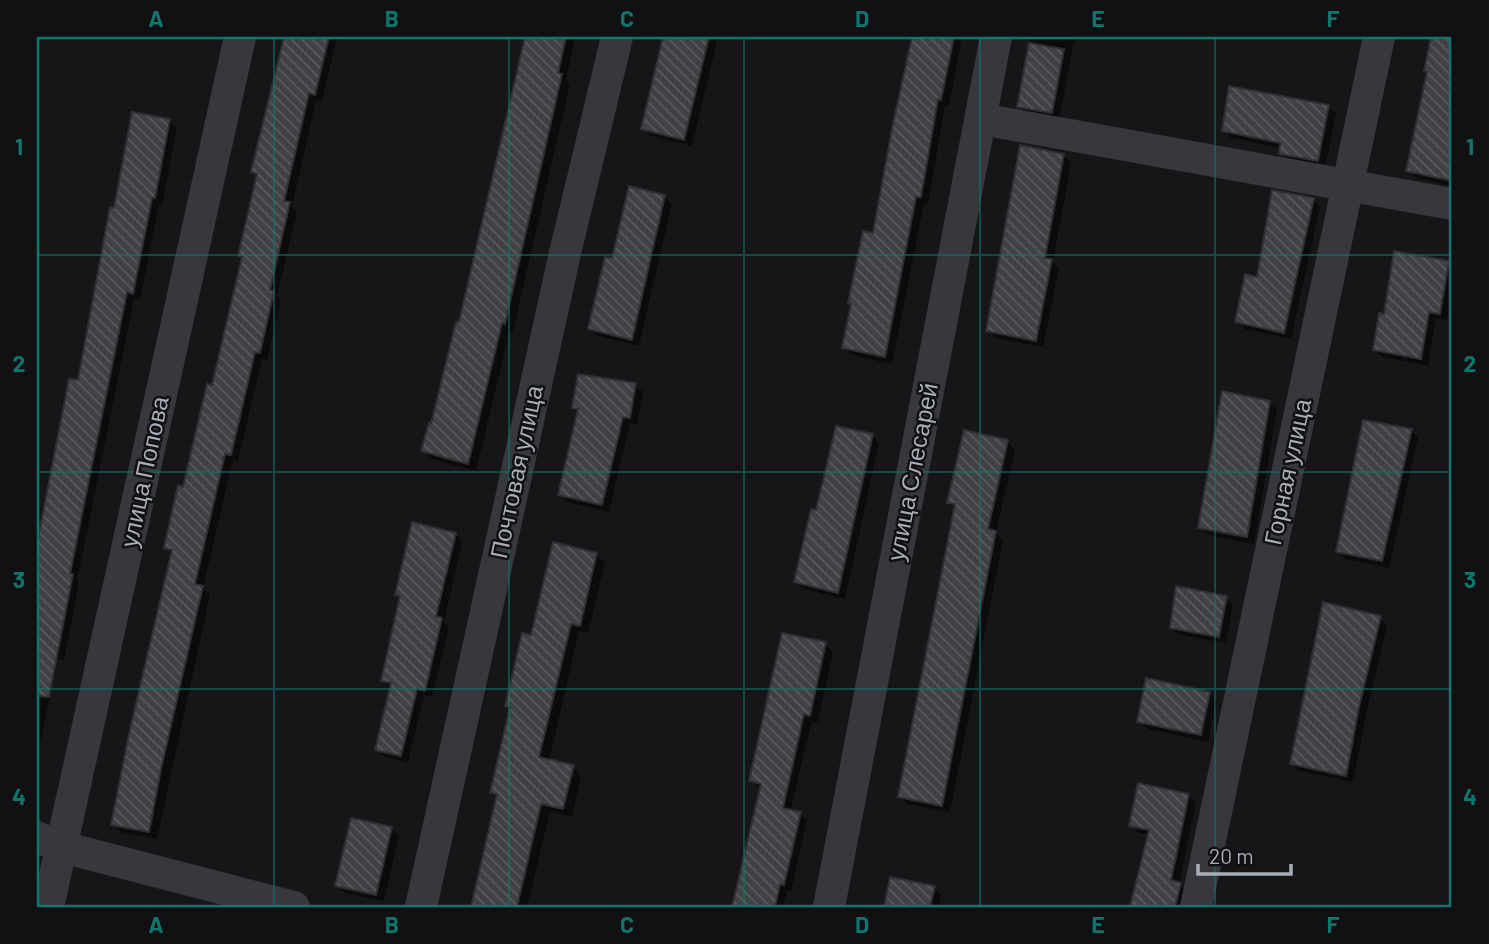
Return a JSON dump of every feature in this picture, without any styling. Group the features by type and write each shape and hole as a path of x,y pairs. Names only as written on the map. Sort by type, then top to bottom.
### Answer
{"street":[{"name":"улица Попова","path":"48,907 49,842 240,37"},
{"name":"Почтовая улица","path":"421,907 559,281 617,37"},
{"name":"улица Слесарей","path":"829,907 996,37"},
{"name":"Горная улица","path":"1196,907 1378,37"},
{"path":"981,119 1452,204"},
{"path":"49,842 294,907"}],"building":[{"path":"284,37 329,37 315,95 309,93 284,201 290,202 270,290 274,291 260,353 255,352 231,455 225,454 195,584 203,586 149,832 111,825 129,734 172,550 164,548 178,485 183,487 207,384 212,385 242,257 238,256 257,174 251,172"},
{"path":"525,37 566,37 558,73 562,74 505,324 502,323 468,464 421,451 429,423 431,424 456,322 459,322"},
{"path":"663,37 709,37 684,140 641,129"},
{"path":"912,37 954,37 941,100 938,99 921,197 916,197 885,357 842,348 863,231 873,233"},
{"path":"1431,37 1452,37 1452,181 1406,171 1427,72 1424,71"},
{"path":"1029,43 1064,49 1052,113 1017,107"},
{"path":"1229,86 1329,105 1318,161 1279,154 1280,143 1222,131"},
{"path":"132,112 170,119 133,294 127,292 70,574 73,574 49,697 37,696 37,544 69,379 78,380 110,207 114,208"},
{"path":"1020,145 1064,154 1045,258 1052,259 1036,341 986,331"},
{"path":"629,186 665,195 632,340 588,329 605,257 612,258"},
{"path":"1272,190 1314,198 1284,333 1235,322 1245,274 1257,277"},
{"path":"1394,251 1449,261 1440,314 1429,312 1421,359 1373,350 1379,313 1384,314"},
{"path":"578,374 636,383 630,418 623,417 602,505 558,495 578,409 572,408"},
{"path":"1222,391 1270,401 1247,537 1198,528"},
{"path":"1363,420 1412,429 1382,561 1336,552"},
{"path":"836,426 873,434 838,593 794,582 811,509 816,510"},
{"path":"964,430 1008,440 988,529 996,531 942,806 898,797 955,504 947,503"},
{"path":"412,522 456,533 436,616 442,618 425,691 417,689 401,756 375,750 391,683 381,681 400,596 395,595"},
{"path":"553,542 597,553 580,626 571,624 539,757 574,765 563,809 541,804 517,907 471,907 497,794 490,793 510,707 505,706 522,633 531,635"},
{"path":"1176,586 1227,596 1219,637 1170,628"},
{"path":"1323,602 1381,616 1346,776 1290,764"},
{"path":"782,633 826,642 810,716 804,714 783,808 801,812 784,885 780,884 775,907 732,907 761,784 749,781"},
{"path":"1146,678 1210,692 1201,735 1137,722"},
{"path":"1138,783 1189,794 1171,880 1181,883 1175,907 1130,907 1149,830 1129,826"},
{"path":"351,818 392,827 376,895 335,886"},
{"path":"890,877 935,886 930,907 884,907"}]}
